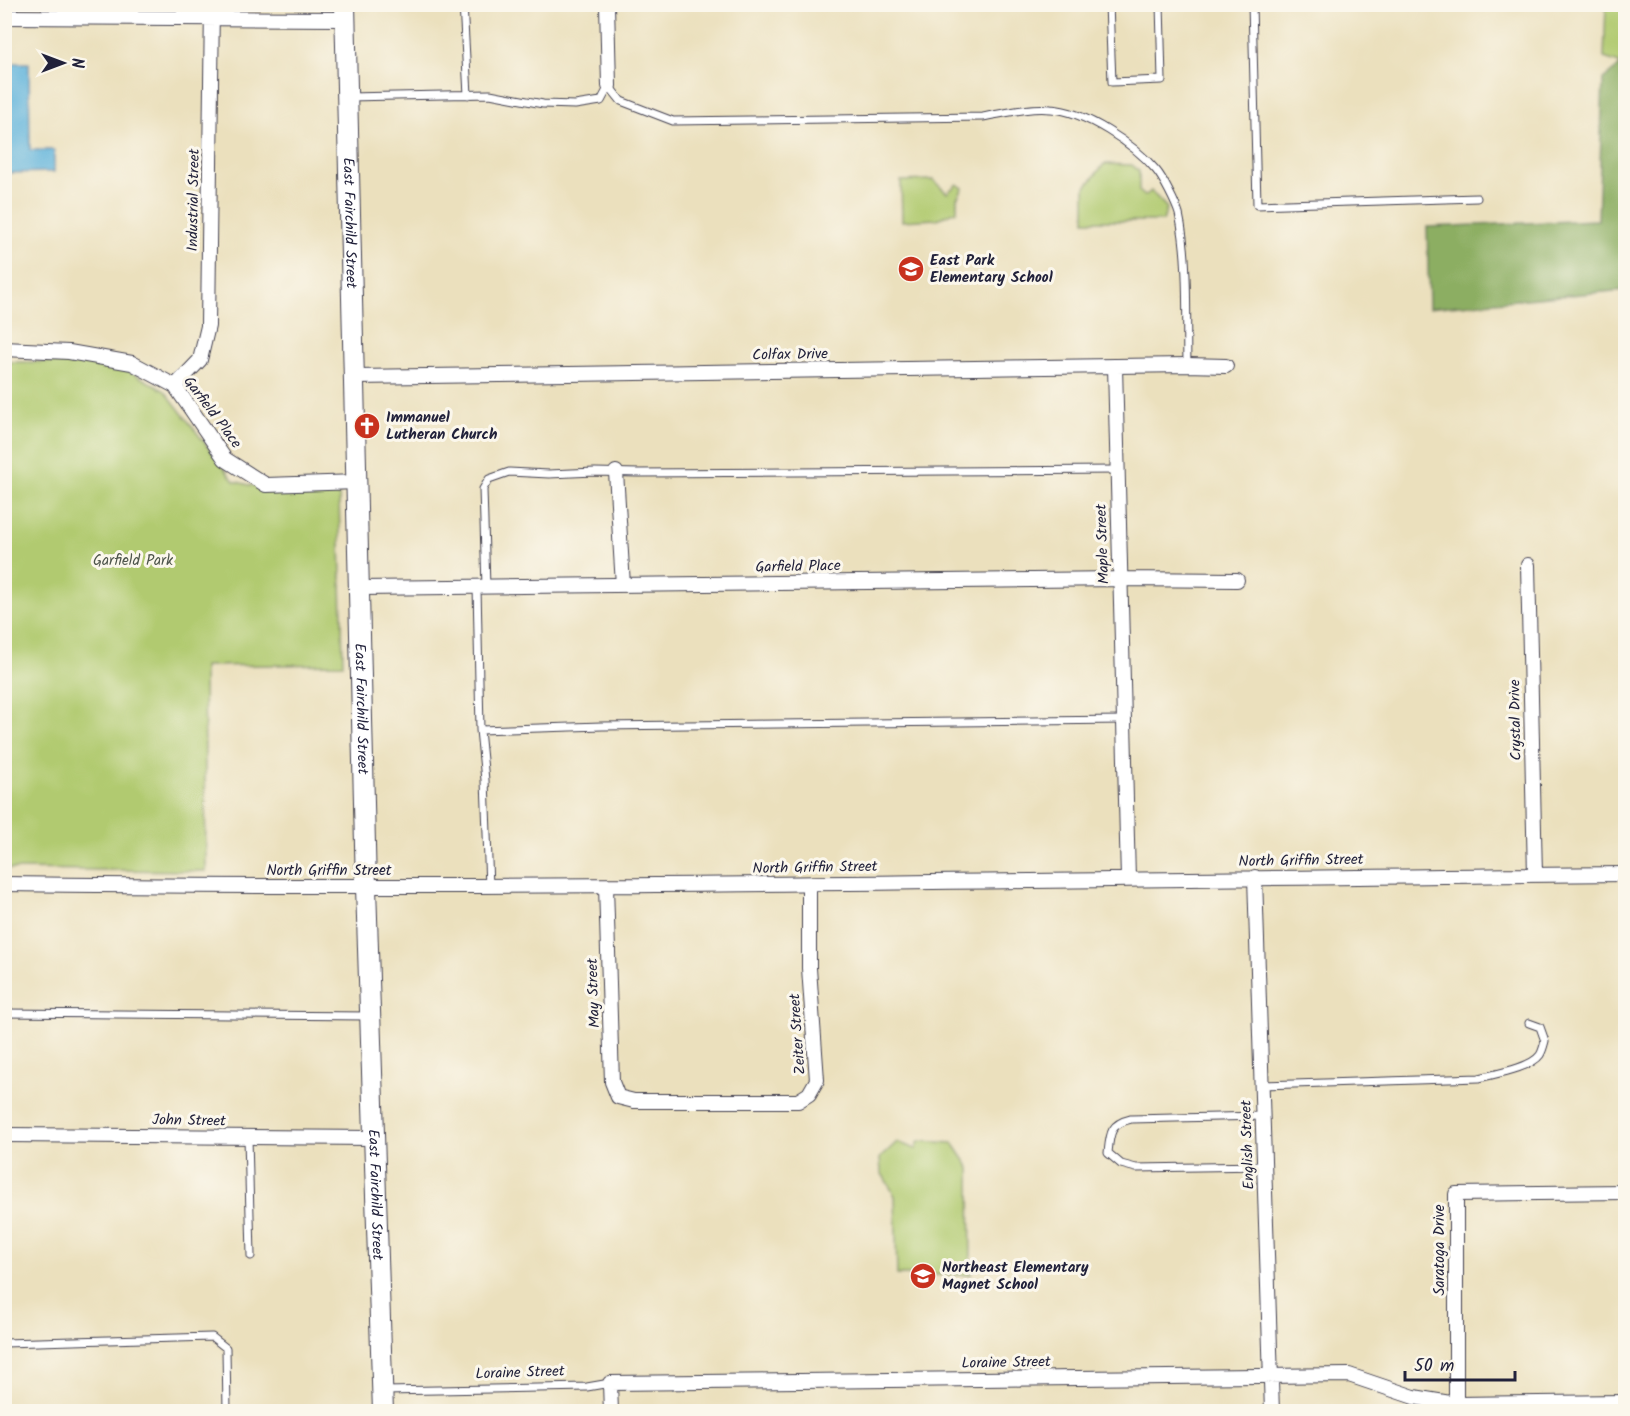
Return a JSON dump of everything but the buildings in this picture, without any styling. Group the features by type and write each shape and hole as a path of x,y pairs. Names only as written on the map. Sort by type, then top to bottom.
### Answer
{"street":[{"path":"607,4 609,86"},
{"path":"4,17 212,11 345,12"},
{"name":"Industrial Street","path":"175,386 200,360 208,326 212,11"},
{"name":"East Fairchild Street","path":"345,12 366,887 383,1412"},
{"name":"Garfield Place","path":"4,349 69,352 132,363 175,386 225,459 266,485 357,482"},
{"name":"Maple Street","path":"1115,366 1128,879"},
{"name":"Colfax Drive","path":"355,376 1226,366"},
{"path":"616,472 623,585"},
{"name":"Crystal Drive","path":"1528,565 1534,875"},
{"name":"Garfield Place","path":"360,588 1120,579 1237,580"},
{"name":"North Griffin Street","path":"4,884 489,887 1626,874"},
{"name":"English Street","path":"1255,877 1272,1412"},
{"name":"Zeiter Street","path":"618,1097 633,1101 798,1101 809,1094 817,1080 809,968 809,884"},
{"name":"May Street","path":"606,886 612,1082 618,1097"},
{"name":"John Street","path":"4,1135 374,1138"},
{"name":"Saratoga Drive","path":"1456,1404 1455,1194 1626,1192"},
{"name":"Loraine Street","path":"610,1383 1349,1375 1414,1397 1456,1404 1626,1402"},
{"path":"610,1383 611,1412"}],"lane":[{"path":"463,4 468,95"},
{"path":"1110,4 1112,82 1162,80 1160,4"},
{"path":"1252,4 1257,205 1477,198"},
{"path":"346,97 490,94 543,104 574,105 602,101 609,86 621,101 673,121 983,117 1023,109 1052,109 1070,112 1124,141 1157,171 1179,213 1184,260 1187,365"},
{"path":"489,887 485,780 480,730 483,489 489,479 508,472 549,474 1117,470"},
{"path":"480,730 602,726 1125,720"},
{"path":"4,1013 370,1016"},
{"path":"1262,1085 1479,1078 1532,1062 1540,1055 1545,1041 1540,1026 1529,1023"},
{"path":"1263,1116 1131,1119 1119,1122 1111,1133 1108,1153 1121,1164 1136,1168 1264,1166"},
{"path":"248,1137 251,1256"},
{"path":"4,1343 212,1337 226,1348 227,1412"},
{"name":"Loraine Street","path":"383,1392 577,1387 610,1383"}],"green space":[{"path":"1606,5 1625,5 1625,65 1604,58"},
{"path":"1622,64 1626,65 1625,290 1429,308 1427,227 1598,220 1603,79"},
{"path":"1104,164 1132,165 1139,171 1139,191 1145,196 1151,191 1167,208 1163,221 1085,221 1085,188"},
{"path":"933,180 947,193 957,184 963,188 957,198 957,211 937,219 902,221 901,181"},
{"name":"Garfield Park","path":"5,362 70,362 124,368 165,391 234,481 289,495 339,495 343,664 204,666 206,871 5,869"},
{"path":"919,1141 953,1143 970,1168 971,1275 897,1275 895,1196 881,1172 880,1158 897,1142 916,1149"}],"water":[{"path":"5,63 29,63 30,150 54,150 54,172 5,173"}],"place":[{"name":"East Park Elementary School","path":"911,269"},
{"name":"Immanuel Lutheran Church","path":"367,426"},
{"name":"Northeast Elementary Magnet School","path":"923,1276"}]}
